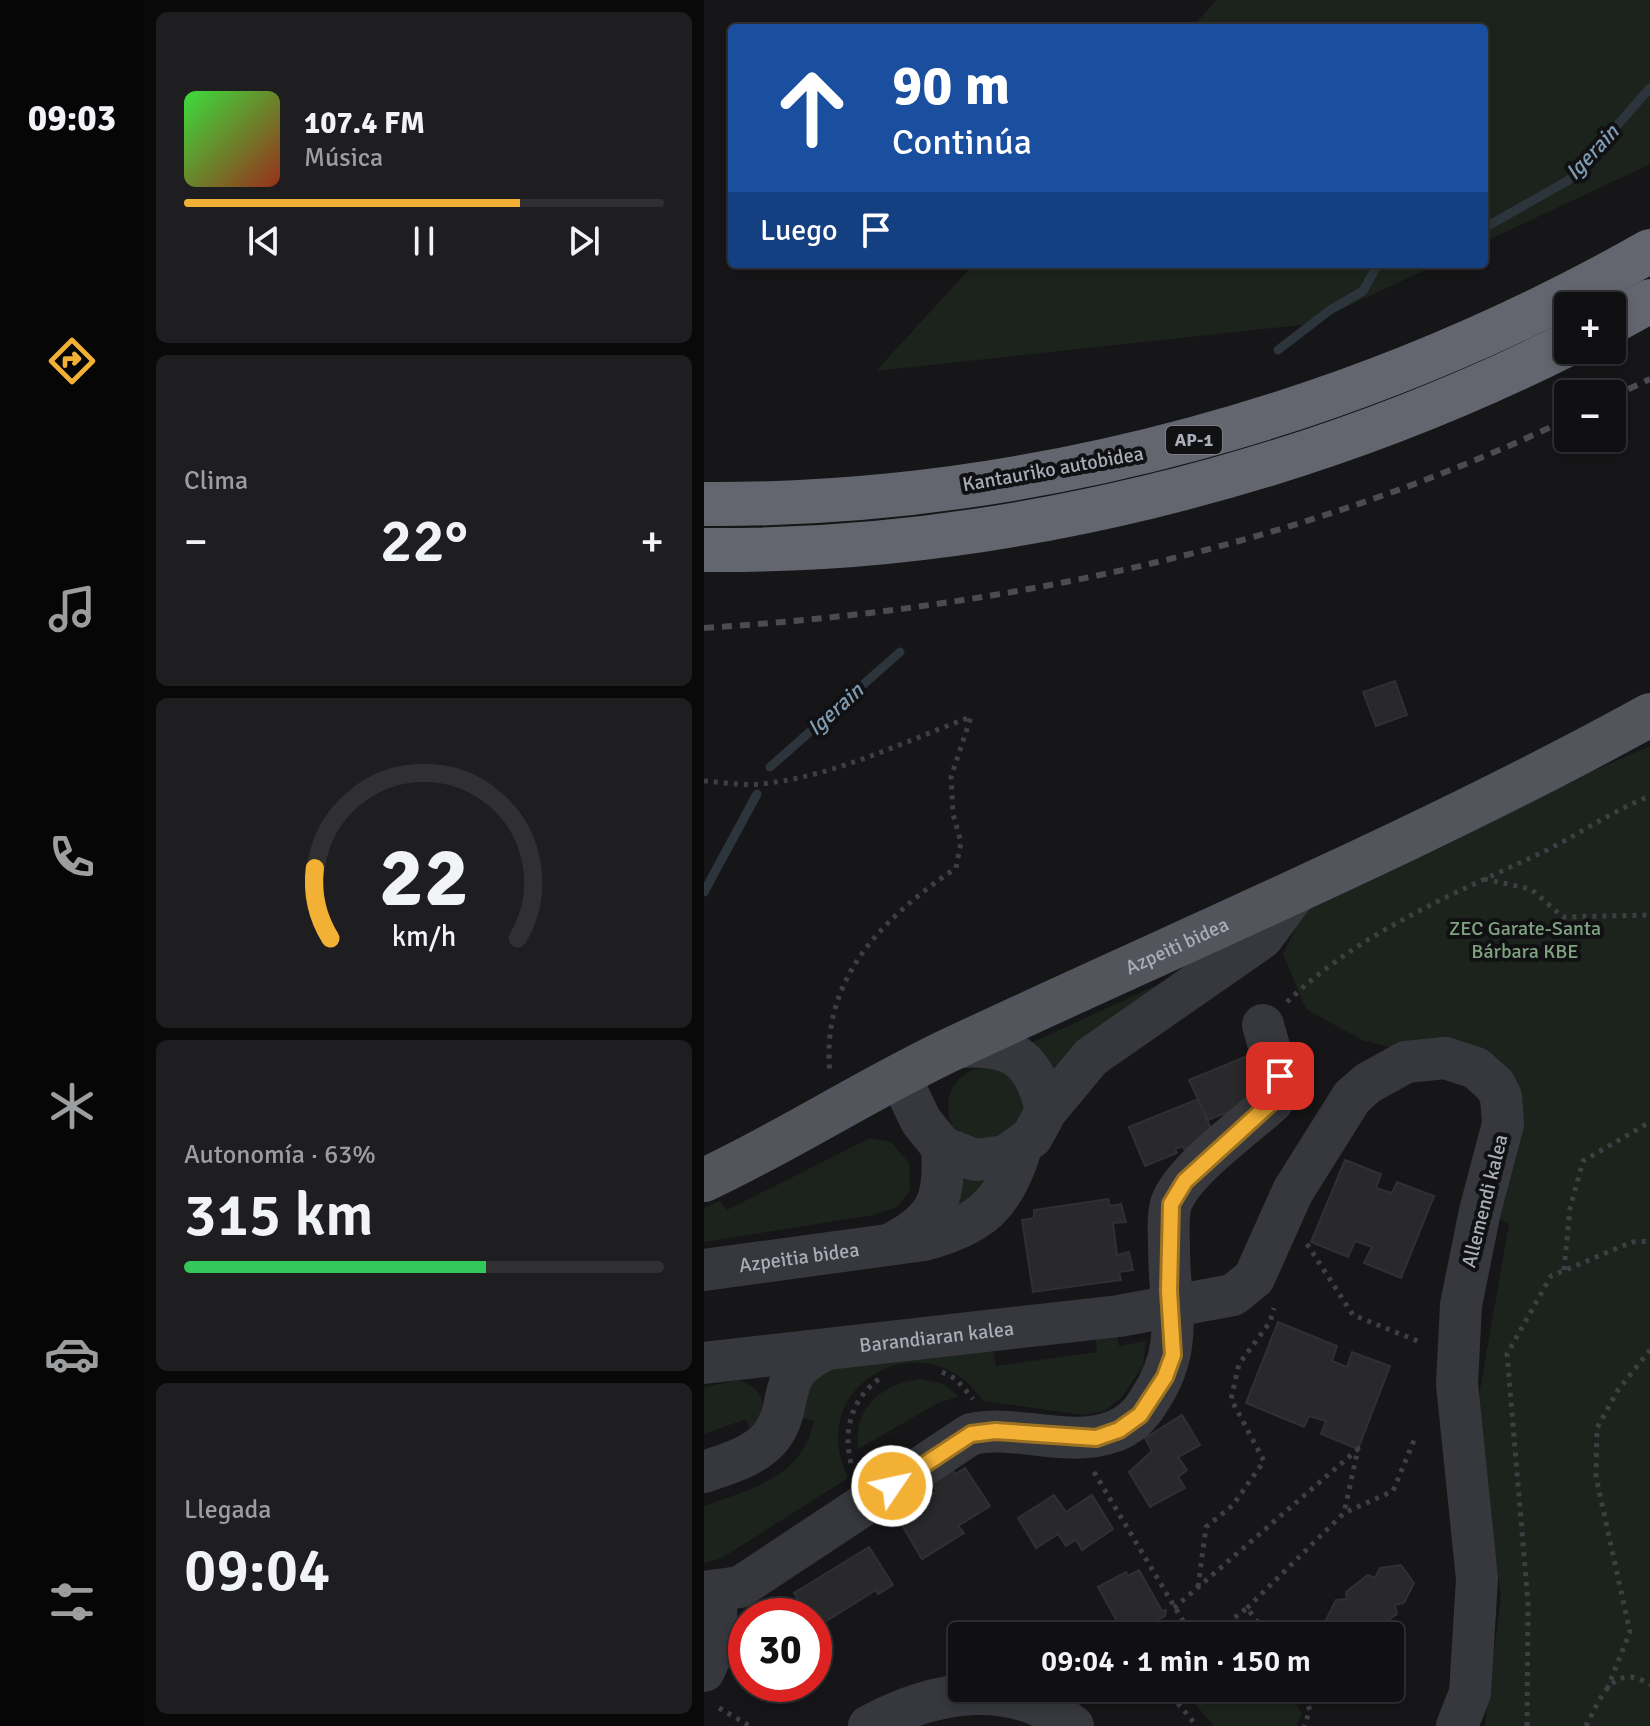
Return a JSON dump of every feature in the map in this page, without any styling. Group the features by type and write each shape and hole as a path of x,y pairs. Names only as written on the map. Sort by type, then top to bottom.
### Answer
{"highway":[{"name":"Kantauriko autobidea","path":"704,504 766,505 945,489 1173,446 1318,402 1434,356 1521,318 1650,251"},
{"path":"1626,314 1650,301"},
{"name":"AP-1","path":"704,550 778,550 960,532 1183,488 1335,442 1449,399 1554,350"}],"main road":[{"name":"Azpeiti bidea","path":"704,1180 899,1075 1296,892 1584,752 1650,715"}],"street":[{"path":"899,1075 921,1121 942,1147 960,1156 990,1160 1021,1148 1039,1126 1046,1111 1091,1057 1262,938 1296,892"},
{"path":"711,1690 715,1646 711,1592 730,1591 754,1578 971,1434 995,1431 1084,1439 1132,1423 1170,1366 1174,1344 1170,1308 1169,1215 1177,1191 1273,1101 1281,1088 1263,1025"},
{"path":"956,1047 985,1045 1006,1049 1021,1059 1037,1080 1046,1111"},
{"name":"Allemendi kalea","path":"1170,1308 1219,1300 1246,1287 1262,1264 1301,1179 1339,1115 1368,1083 1406,1062 1445,1058 1476,1068 1495,1085 1503,1109 1501,1142 1480,1211 1461,1305 1457,1384 1477,1579 1470,1693 1457,1726"},
{"path":"893,1243 914,1231 938,1205 944,1178 942,1147"},
{"name":"Azpeitia bidea","path":"704,1270 951,1232 984,1213 1007,1187 1021,1148"},
{"name":"Barandiaran kalea","path":"716,1361 821,1352 1170,1308"},
{"path":"704,1472 759,1448 777,1427 782,1401 795,1370 821,1352"},
{"path":"716,1361 765,1377 782,1401"},
{"path":"869,1726 936,1698 989,1692 1014,1696 1045,1708 1073,1726"}],"path":[{"path":"704,781 758,785 831,768 906,744 971,717 951,777 953,814 961,842 956,868 922,891 866,944 837,1000 830,1075"},
{"path":"1263,1025 1310,980 1428,905 1650,796"},
{"path":"1484,879 1531,889 1563,917 1650,915"},
{"path":"1564,1270 1570,1208 1583,1161 1650,1122"},
{"path":"1304,1239 1353,1315 1420,1342"},
{"path":"1527,1726 1528,1603 1507,1354 1551,1276 1632,1242 1650,1241"},
{"path":"1198,1587 1206,1527 1233,1505 1264,1461 1231,1399 1239,1364 1270,1322 1279,1292"},
{"path":"1586,1726 1607,1689 1630,1632 1596,1477 1597,1428 1618,1390 1650,1350"},
{"path":"930,1369 956,1379 977,1406"},
{"path":"851,1463 847,1447 852,1412 869,1386 889,1374"},
{"path":"1229,1622 1344,1513 1393,1491 1415,1438"},
{"path":"1174,1608 1358,1449 1344,1513"},
{"path":"1091,1467 1183,1622"},
{"path":"1247,1608 1258,1622"},
{"path":"1607,1689 1622,1677 1638,1677 1650,1685"},
{"path":"711,1690 750,1726"},
{"path":"1177,1702 1197,1726"},
{"path":"1304,1726 1310,1710 1306,1702"}],"green space":[{"path":"1217,0 1650,0 1650,164 1488,240 1488,24 1195,24"},
{"path":"970,268 1429,268 1310,324 876,371"},
{"name":"ZEC Garate-Santa Bárbara KBE","path":"1650,746 1650,1726 1485,1726 1501,1595 1486,1506 1479,1396 1509,1224 1488,1211 1512,1099 1396,1049 1362,1040 1306,1009 1283,954 1306,907 1522,802"},
{"path":"1157,985 1160,987 1054,1077 1029,1044"},
{"path":"992,1066 1015,1078 1026,1114 989,1146 954,1130 948,1106 960,1078 979,1068"},
{"path":"870,1138 891,1142 909,1163 910,1191 897,1207 873,1215 704,1242 704,1208 720,1201 727,1210"},
{"path":"957,1174 985,1179 992,1189 952,1208"},
{"path":"1115,1326 1119,1346 1146,1341 1143,1366 1122,1397 1105,1411 1084,1415 983,1401 960,1376 932,1364 904,1363 878,1372 856,1390 842,1414 838,1444 848,1478 722,1558 704,1563 704,1506 773,1478 799,1456 808,1440 814,1421 794,1416 808,1373 992,1343 996,1366 1097,1352 1094,1329"},
{"path":"920,1379 944,1384 959,1397 940,1402 858,1449 860,1421 873,1400 894,1386"},
{"path":"739,1380 756,1390 762,1403 760,1418 752,1435 746,1419 704,1434 704,1387"},
{"path":"1193,1702 1294,1702 1302,1713 1296,1726 1214,1726"}],"building":[{"path":"1395,681 1407,715 1376,726 1363,692"},
{"path":"1257,1052 1274,1094 1208,1120 1189,1080"},
{"path":"1198,1099 1215,1138 1175,1149 1177,1153 1145,1166 1129,1127"},
{"path":"1345,1160 1381,1174 1376,1188 1392,1193 1397,1182 1434,1196 1401,1278 1364,1263 1372,1247 1355,1241 1348,1257 1311,1242"},
{"path":"1108,1199 1110,1206 1121,1204 1126,1222 1113,1223 1117,1255 1129,1252 1133,1270 1119,1272 1121,1280 1033,1292 1022,1220 1034,1218 1034,1210"},
{"path":"1278,1322 1337,1346 1332,1361 1347,1367 1352,1352 1390,1366 1358,1449 1321,1434 1326,1421 1309,1416 1304,1427 1246,1403"},
{"path":"1182,1415 1200,1445 1178,1457 1187,1470 1178,1477 1185,1488 1150,1507 1129,1472 1152,1451 1145,1438"},
{"path":"965,1468 990,1506 958,1526 964,1533 922,1559 899,1520 910,1515 906,1509 937,1491 931,1484 953,1470 955,1474"},
{"path":"1054,1495 1066,1512 1092,1495 1113,1529 1082,1550 1076,1540 1066,1546 1058,1534 1036,1548 1018,1518"},
{"path":"869,1547 893,1585 878,1594 876,1590 832,1618 832,1598 797,1598 794,1593"},
{"path":"1401,1565 1414,1583 1404,1603 1395,1605 1397,1614 1386,1622 1328,1622 1336,1600 1347,1599 1346,1592 1368,1575 1375,1578 1380,1568"},
{"path":"1139,1570 1162,1611 1166,1610 1165,1616 1153,1622 1117,1622 1098,1587 1126,1572 1128,1576"}],"waterway":[{"name":"Igerain","path":"1488,226 1569,180 1650,88"},
{"name":"Igerain","path":"1278,350 1330,310 1363,291 1376,268"},
{"name":"Igerain","path":"770,767 900,652"},
{"name":"Igerain","path":"704,892 757,794"}],"railway":[{"path":"1626,390 1650,379"},
{"path":"704,628 816,619 926,605 1037,588 1146,565 1254,537 1360,503 1465,464 1554,425"}],"route":[{"path":"892,1486 971,1434 995,1431 1096,1438 1119,1430 1140,1415 1165,1377 1173,1355 1169,1291 1171,1204 1185,1181 1273,1101 1281,1088 1280,1076"}]}
